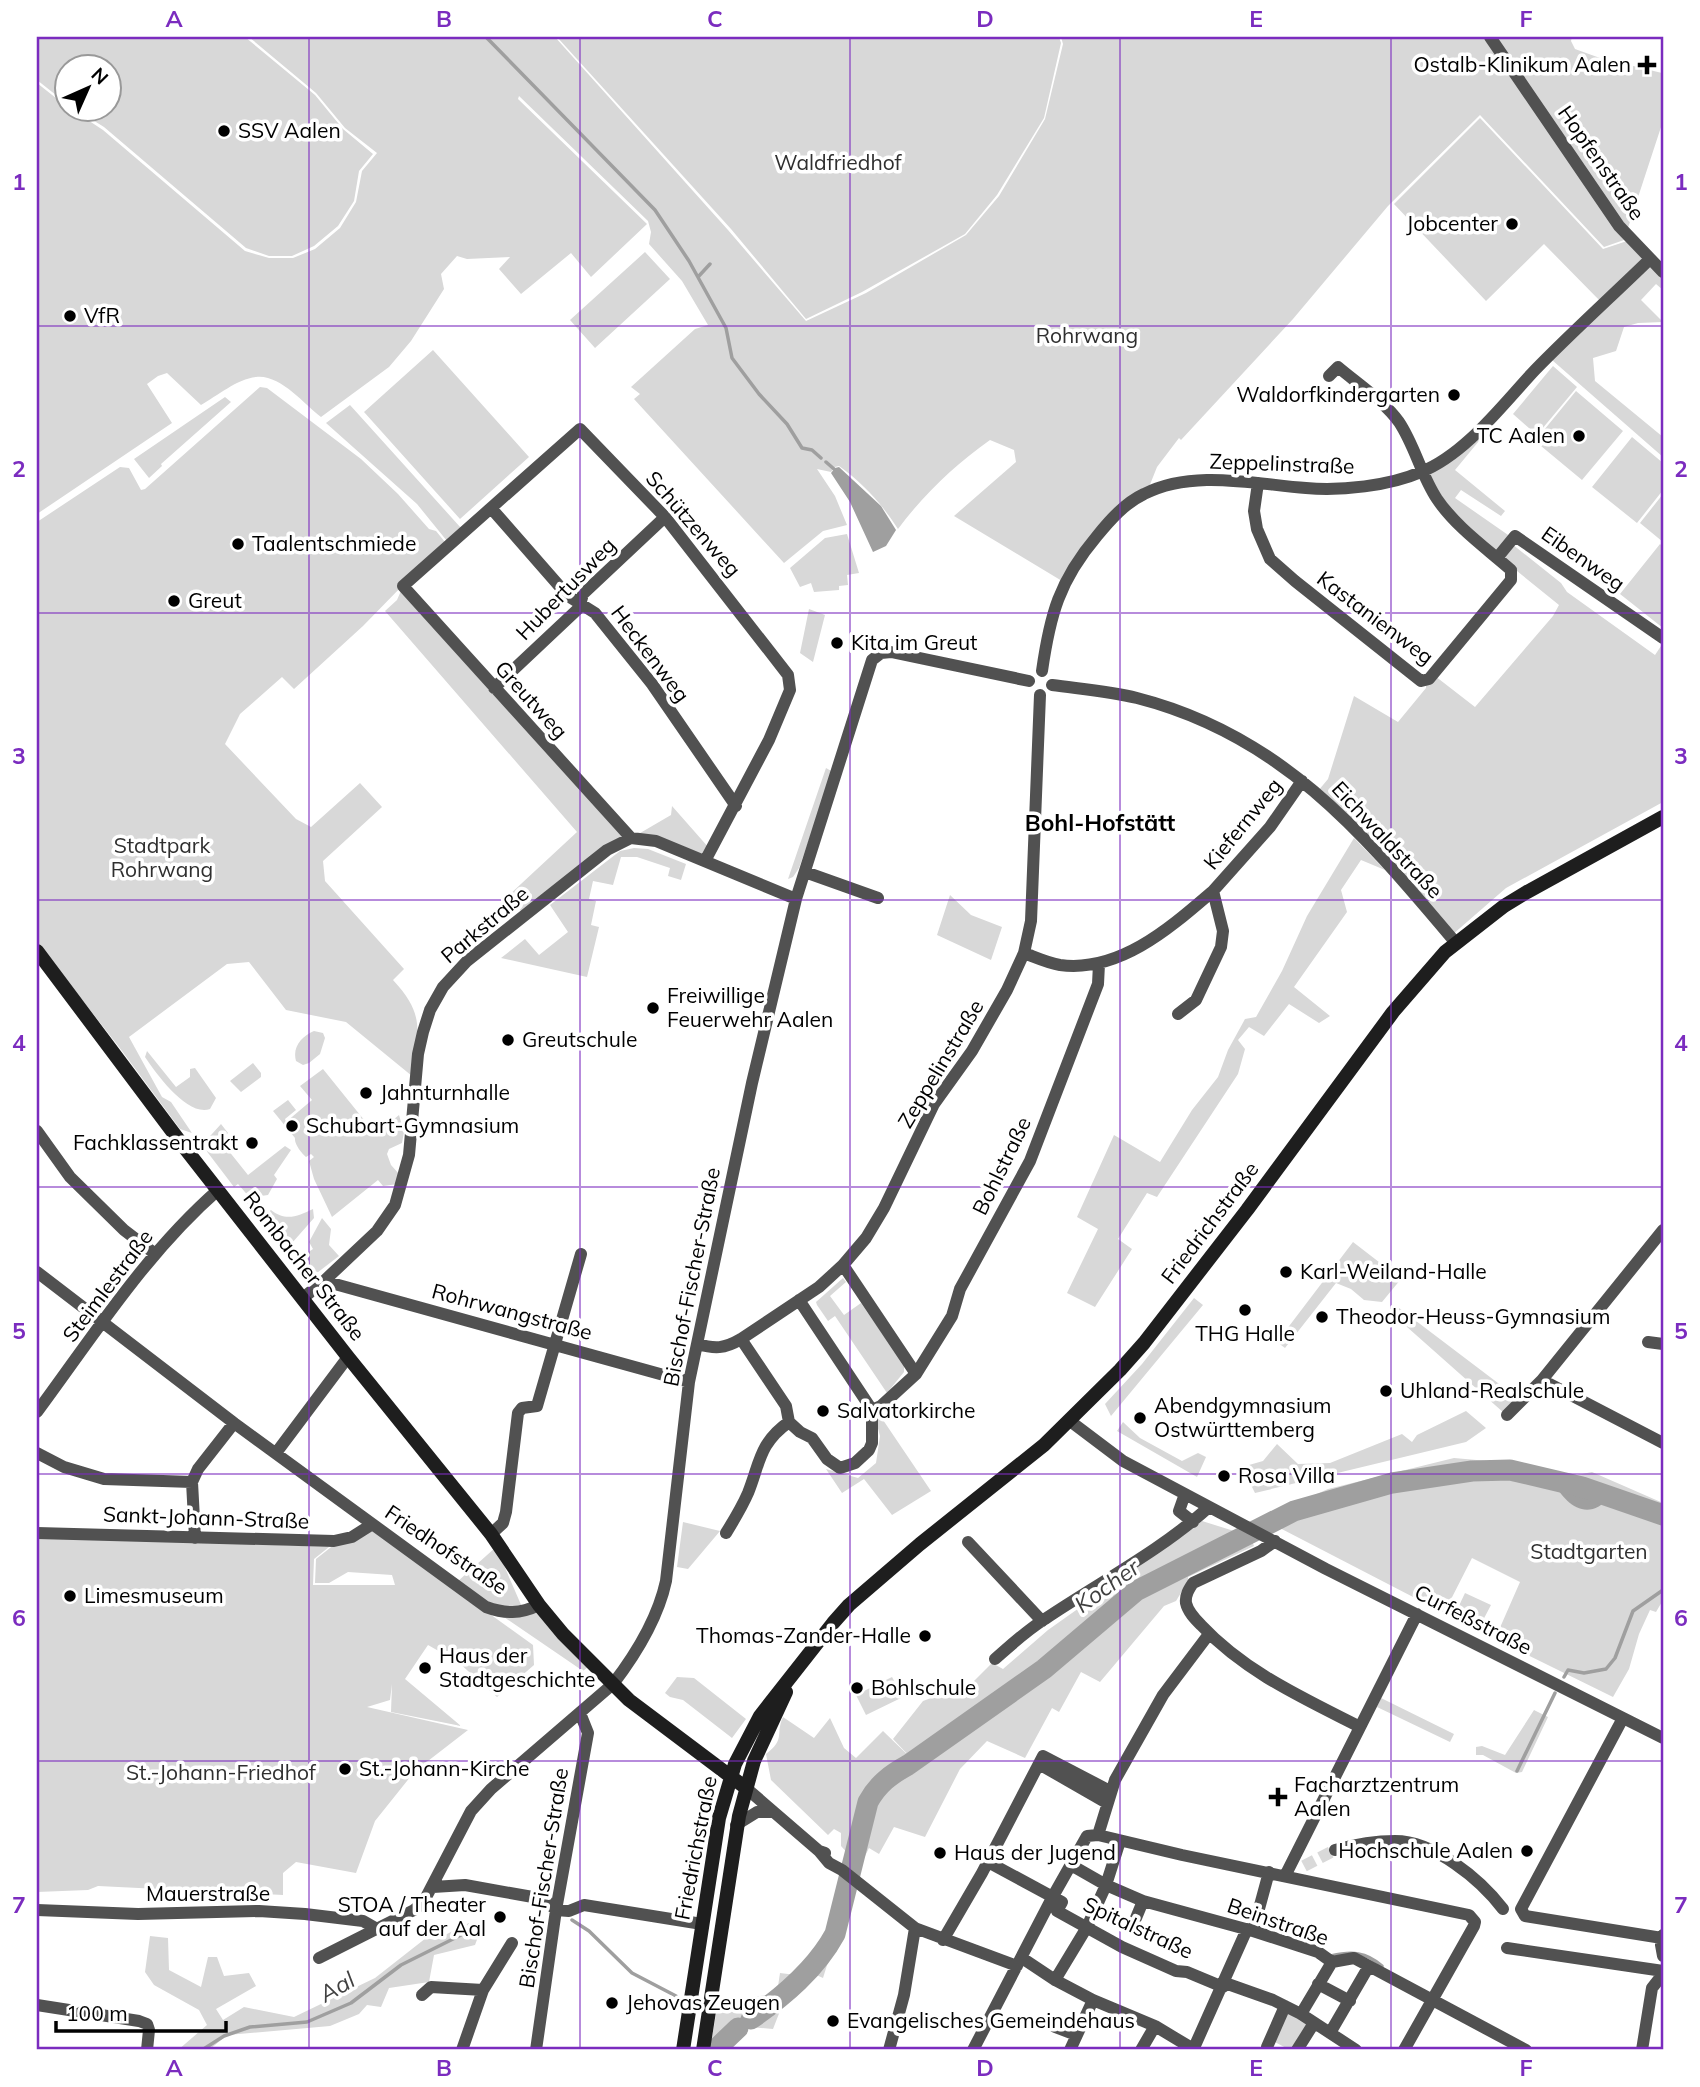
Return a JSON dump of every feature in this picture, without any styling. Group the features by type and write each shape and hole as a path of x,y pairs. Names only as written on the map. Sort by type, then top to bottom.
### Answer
{"main road":[{"name":"Friedrichstraße","path":"683,2050 718,1829 731,1776 751,1730 796,1671 849,1605 920,1544 1044,1445 1120,1370 1144,1343 1393,1012 1455,942 1527,892 1663,817"},
{"name":"Rombacher Straße","path":"37,951 348,1357 491,1534 539,1605"},
{"path":"539,1605 576,1649 629,1699 746,1788"},
{"name":"Friedrichstraße","path":"703,2050 736,1830 746,1788 754,1760 796,1671"},
{"path":"718,1829 724,1825 736,1830"}],"street":[{"name":"Hopfenstraße","path":"1490,37 1619,226 1663,272"},
{"name":"Zeppelinstraße","path":"1042,671 1052,613 1060,591 1088,546 1121,509 1143,494 1191,481 1258,483 1309,489 1351,487 1373,485 1422,472 1453,454 1650,259"},
{"path":"1329,376 1338,367 1391,412 1437,499 1452,519 1497,558"},
{"name":"Schützenweg","path":"403,586 580,429 665,517 788,675 790,690 769,740 705,861"},
{"name":"Kastanienweg","path":"1258,483 1254,511 1257,530 1270,559 1421,681 1429,679 1510,580 1511,570 1497,558"},
{"name":"Heckenweg","path":"491,508 568,596 595,613 652,684 736,806"},
{"name":"Hubertusweg","path":"494,688 581,604 583,594 665,517"},
{"name":"Eibenweg","path":"1497,558 1515,536 1663,638"},
{"name":"Greutweg","path":"403,586 631,838"},
{"name":"Bischof-Fischer-Straße","path":"319,1958 423,1903 471,1811 491,1789 612,1683 626,1667 646,1633 664,1590 689,1382 752,1083 796,899 872,660 876,656 891,652 1029,681"},
{"path":"1042,671 1050,676 1052,685 1047,694 1040,695 1032,692 1029,681 1033,674 1042,671"},
{"name":"Eichwaldstraße","path":"1052,685 1116,693 1182,712 1250,744 1302,781 1344,818 1384,858 1455,942"},
{"name":"Zeppelinstraße","path":"697,1344 715,1349 729,1346 819,1287 843,1265 875,1223 934,1104 996,1012 1024,953 1031,921 1040,695"},
{"name":"Kiefernweg","path":"1024,953 1059,965 1099,964 1128,953 1213,891 1270,827 1302,781"},
{"path":"631,838 656,841 796,899"},
{"name":"Parkstraße","path":"303,1298 377,1231 395,1205 409,1154 418,1054 430,1010 443,987 467,961 607,850 631,838"},
{"path":"805,872 878,898"},
{"name":"Kiefernweg","path":"1178,1014 1196,1000 1221,947 1223,931 1213,891"},
{"name":"Bohlstraße","path":"872,1410 881,1406 916,1374 952,1316 960,1289 1030,1161 1098,984 1099,964"},
{"path":"37,1130 70,1177 124,1230 154,1253"},
{"name":"Steimlestraße","path":"37,1412 154,1253 185,1219 218,1190"},
{"path":"1507,1415 1542,1380 1663,1230"},
{"path":"491,1534 503,1523 506,1512 518,1413 522,1408 537,1406 581,1254"},
{"path":"843,1265 916,1374"},
{"name":"Friedhofstraße","path":"37,1272 234,1423 486,1607 513,1613 539,1605"},
{"name":"Rohrwangstraße","path":"324,1281 689,1382"},
{"path":"741,1339 786,1406 789,1422 812,1438 827,1459 840,1468 855,1463 869,1450 872,1443 872,1410 799,1300"},
{"path":"1648,1342 1663,1344"},
{"path":"276,1453 348,1357"},
{"path":"1542,1380 1663,1443"},
{"path":"995,1659 1042,1620 1193,1522 1209,1507 1123,1461 1070,1420"},
{"path":"726,1533 747,1496 765,1445 789,1422"},
{"path":"195,1538 192,1482 198,1469 234,1423"},
{"path":"37,1453 83,1475 104,1479 192,1482"},
{"path":"1185,1494 1179,1511 1193,1522"},
{"name":"Curfeßstraße","path":"1209,1507 1663,1738"},
{"name":"Sankt-Johann-Straße","path":"37,1533 334,1541 352,1537 371,1525"},
{"path":"1270,1538 1261,1551 1192,1583 1187,1591 1186,1604 1209,1634 1251,1668 1360,1727"},
{"path":"968,1542 1042,1620"},
{"path":"1286,1876 1418,1614"},
{"path":"1098,1835 1109,1797 1163,1695 1209,1634"},
{"name":"Bischof-Fischer-Straße","path":"536,2050 556,1910 588,1733 580,1713"},
{"path":"1623,1718 1522,1903 1522,1913 1525,1916 1662,1943"},
{"path":"943,1940 1039,1765 1109,1797"},
{"path":"746,1788 819,1851 829,1863 915,1928 943,1940 1019,1962 1093,2000 1149,2020 1194,2050 1250,1930 1269,1872"},
{"name":"Friedrichstraße","path":"736,1830 757,1812 772,1812"},
{"path":"973,2050 1087,1836 1098,1835 1469,1915 1475,1922 1474,1926 1404,2050"},
{"path":"1055,1980 1087,1927 1106,1885 1120,1841"},
{"path":"1335,1850 1397,1841 1422,1847 1473,1876 1503,1909"},
{"path":"988,1862 1052,1898"},
{"name":"Beinstraße","path":"1071,1865 1106,1885 1143,1901 1250,1930 1318,1952 1332,1962 1354,1958 1526,2050"},
{"path":"1300,1879 1304,1866"},
{"path":"433,1887 465,1885 544,1899 556,1910 569,1911 584,1905 702,1924"},
{"name":"Spitalstraße","path":"1052,1898 1062,1902 1057,1912 1122,1947 1172,1969 1281,2004 1356,2050"},
{"path":"1136,1918 1143,1901"},
{"name":"Mauerstraße","path":"37,1910 138,1913 258,1911 363,1921 377,1929"},
{"path":"889,2050 904,1994 915,1928"},
{"path":"462,2050 483,1990 512,1943"},
{"path":"1507,1948 1663,1972 1652,1988 1642,2050"},
{"path":"1301,2014 1332,1962"},
{"path":"1330,2033 1369,1966"},
{"path":"1318,1984 1350,2001"},
{"path":"422,1995 430,1987 483,1990"},
{"path":"1070,2050 1093,2000"},
{"path":"1267,2050 1281,2004"},
{"path":"37,2005 147,2024 147,2050"},
{"path":"1141,2050 1149,2020"},
{"path":"1297,2050 1314,2022"},
{"path":"1055,2027 1076,2035"}],"green space":[{"path":"37,37 245,37 315,95 343,129 373,154 359,171 354,201 338,226 314,246 292,256 269,256 246,248 96,122 122,122 122,52 52,52 52,92 37,80"},
{"name":"Rohrwang","path":"249,37 555,37 806,321 866,293 966,235 999,196 1045,119 1063,44 1061,37 1572,37 1575,49 1662,73 1662,124 1624,240 1604,247 1480,115 1388,206 1293,319 1181,440 1179,438 1157,467 1149,487 1062,581 954,516 1016,462 1014,450 990,440 941,481 898,529 872,494 839,466 831,472 817,469 835,496 847,525 823,531 784,563 634,399 640,394 631,387 695,329 708,325 682,281 649,244 651,232 648,221 519,96 518,99 647,224 591,277 571,253 521,294 499,269 510,257 467,259 457,256 441,274 444,289 411,341 389,367 321,417 283,385 265,377 242,381 201,405 167,373 158,376 147,384 172,423 37,514 37,83 52,95 52,122 91,122 245,251 269,258 293,258 315,249 340,228 356,202 362,171 377,153 345,128 316,93"},
{"name":"Waldfriedhof","path":"557,37 1059,37 1061,43 1044,118 997,195 965,234 862,292 806,319 731,229"},
{"path":"1480,118 1603,249 1630,240 1645,260 1602,303 1544,244 1486,301 1394,204"},
{"path":"645,252 670,279 595,348 570,320"},
{"path":"1649,264 1663,278 1663,290 1656,284 1641,300 1663,322 1638,323 1624,327 1616,351 1593,358 1595,381 1663,437 1663,457 1552,360"},
{"path":"433,350 529,457 460,519 364,412"},
{"path":"1553,366 1577,387 1537,435 1513,414"},
{"name":"Stadtpark Rohrwang","path":"260,387 267,388 361,459 445,542 363,626 294,689 282,677 240,714 225,744 296,819 311,827 360,783 382,807 323,861 325,881 404,969 393,980 411,1004 417,1036 412,1076 346,1022 286,1010 249,962 227,964 129,1037 162,1097 171,1102 192,1133 180,1129 37,942 37,522 120,467 129,468 141,490 145,489"},
{"name":"TC Aalen","path":"1576,391 1623,431 1582,480 1535,441"},
{"path":"225,397 231,402 161,464 149,478 134,459"},
{"path":"350,405 461,528 447,541 417,504 326,423"},
{"path":"1498,418 1455,470 1505,511 1501,516 1461,490 1455,498 1511,537 1496,553 1459,520 1426,474"},
{"path":"1632,437 1663,463 1663,490 1637,523 1592,487"},
{"path":"1663,494 1663,542 1640,523"},
{"path":"847,534 859,573 847,575 848,585 839,586 839,590 814,592 811,583 800,587 790,568 825,538"},
{"path":"1512,544 1561,583 1567,592 1655,655 1663,643 1663,802 1506,888 1452,935 1318,791 1328,779 1354,696 1398,722 1435,676 1475,707 1553,616 1559,605 1501,558"},
{"path":"1660,544 1663,547 1663,628 1620,594"},
{"path":"403,586 631,838 525,915 507,897 577,832 385,611 397,600"},
{"path":"809,609 825,615 813,662 800,653"},
{"path":"826,768 833,772 799,868 793,877 788,879"},
{"path":"672,806 709,848 704,857 635,836 671,815"},
{"path":"1354,838 1385,870 1361,860 1341,890 1347,912 1294,987 1330,1016 1319,1023 1289,1004 1264,1036 1249,1027 1238,1040 1245,1049 1238,1074 1157,1197 1147,1193 1118,1239 1132,1249 1095,1307 1067,1293 1098,1229 1077,1217 1114,1135 1160,1162 1192,1110 1218,1077 1228,1050 1245,1019 1256,1017 1282,971 1307,916"},
{"path":"648,849 686,864 681,880 668,876 670,868 637,857 621,857 613,885 593,881 589,899 596,901 591,925 599,927 587,977 501,958 525,939 539,955 568,932 550,905 620,851"},
{"path":"950,895 971,915 1002,927 991,960 937,935"},
{"path":"314,1031 323,1033 325,1038 320,1054 303,1065 296,1061 295,1051 302,1039"},
{"path":"147,1051 176,1087 190,1077 190,1069 195,1068 216,1098 210,1109 192,1107 174,1093 145,1057"},
{"path":"253,1063 261,1077 241,1092 230,1081"},
{"path":"323,1069 373,1131 379,1126 382,1129 399,1115 404,1132 402,1143 389,1149 387,1154 391,1165 400,1175 398,1184 383,1186 378,1180 332,1217 314,1179 309,1161 314,1157 311,1154 306,1157 302,1154 295,1138 273,1111 288,1100 296,1110 285,1119 286,1122 312,1100 300,1086"},
{"path":"221,1124 228,1133 220,1140 248,1175 285,1146 291,1150 274,1175 277,1179 268,1195 261,1196 267,1213 271,1210 282,1216 292,1217 313,1209 314,1218 292,1243 282,1245 247,1203 251,1199 238,1184 234,1187 202,1145"},
{"path":"322,1218 331,1229 329,1245 339,1256 313,1276 298,1259 313,1249 309,1242"},
{"path":"1353,1242 1401,1279 1382,1302 1364,1300 1351,1289 1336,1283 1285,1348 1277,1342"},
{"path":"843,1278 846,1282 830,1296 844,1315 861,1303 904,1365 904,1372 887,1393 835,1316 828,1321 817,1305 816,1302"},
{"path":"1194,1298 1203,1305 1111,1416 1105,1404 1142,1364"},
{"path":"1395,1305 1519,1399 1504,1413 1389,1311"},
{"path":"1466,1411 1486,1428 1466,1442 1255,1493 1247,1477 1253,1474 1249,1465 1263,1461 1277,1444 1298,1464 1330,1463 1402,1434 1412,1442 1417,1435"},
{"path":"879,1414 931,1491 892,1515 864,1479 842,1493 826,1469 858,1478 876,1463 880,1436 875,1417"},
{"path":"1123,1422 1140,1438 1182,1461 1198,1453 1206,1457 1197,1477 1117,1431"},
{"name":"Stadtgarten","path":"1454,1458 1510,1463 1577,1475 1592,1472 1663,1503 1663,1600 1656,1612 1650,1610 1639,1634 1629,1669 1613,1697 1495,1639 1520,1582 1472,1558 1444,1613 1274,1525 1270,1515 1328,1489"},
{"path":"1202,1521 1250,1536 1254,1546 1188,1577 1176,1601 1164,1606 1100,1682 1081,1672 1059,1712 1052,1708 1025,1758 987,1741 960,1769 925,1837 894,1827 879,1854 869,1848 863,1860 852,1858 841,1846 841,1833 834,1829 828,1835 771,1780 766,1754 778,1740 783,1717 814,1738 830,1718 844,1748 856,1758 883,1731 912,1759 893,1739 923,1701 962,1693 992,1663 1003,1669 1048,1630"},
{"path":"683,1522 720,1531 688,1569 677,1567"},
{"name":"St.-Johann-Friedhof","path":"372,1529 533,1645 534,1665 497,1697 458,1662 428,1645 405,1679 461,1726 391,1712 392,1684 390,1700 367,1707 468,1730 415,1771 375,1821 356,1873 296,1862 283,1873 283,1895 98,1886 88,1890 37,1892 37,1536 329,1547 314,1559 313,1585 395,1585 392,1575 348,1572 329,1583 315,1583 316,1559 335,1544"},
{"path":"496,1547 522,1607 497,1608 457,1582"},
{"path":"1465,1593 1491,1605 1481,1624 1456,1612"},
{"path":"538,1609 588,1667 583,1671 501,1615"},
{"path":"677,1677 694,1678 746,1719 732,1738 683,1700 665,1693"},
{"path":"892,1677 903,1697 866,1715 856,1695"},
{"path":"1381,1698 1454,1734 1450,1742 1377,1707"},
{"path":"1534,1710 1548,1717 1522,1772 1516,1773 1483,1755 1476,1755 1476,1747 1482,1746 1505,1755"},
{"path":"839,1899 851,1903 845,1916 848,1921 823,1978 812,1973 773,2008 780,2011 773,2029 736,2026 730,2031 741,2037 735,2044 724,2049 710,2050 719,1996 743,1999 777,1993 780,1973 796,1975 819,1948 828,1933"},
{"path":"469,1923 478,1937 475,1945 434,1955 429,1982 389,1988 381,2007 367,2005 359,2014 330,2026 227,2035 209,2050 178,2050 207,2025 199,2010 154,1985 145,1972 150,1936 168,1938 169,1970 201,1987 208,1957 217,1957 224,1976 249,1973 256,1986 216,2009 223,2020 244,2007 294,2017 375,1978 426,1938 435,1940"},
{"path":"1288,2010 1310,2023 1295,2050 1271,2040"}],"shaded area":[{"path":"839,467 881,506 896,530 886,546 873,552 850,502 831,473"},
{"path":"1552,1480 1611,1496 1593,1509 1577,1508 1563,1497"}],"waterway":[{"path":"486,37 655,210 689,261 726,328 732,358 759,394 787,424 802,448 812,450 821,458"},
{"path":"698,277 710,264"},
{"path":"826,462 834,469"},
{"name":"Kocher","path":"751,2019 798,1981 819,1959 835,1934 868,1802 880,1785 1044,1669 1136,1591 1294,1511 1392,1483 1472,1471 1510,1470 1582,1487 1663,1515"},
{"path":"1564,1677 1568,1670 1584,1673 1606,1669 1615,1658 1633,1611 1663,1590"},
{"path":"1517,1771 1555,1693"},
{"name":"Aal","path":"572,1920 589,1931 632,1973 676,1996"},
{"name":"Aal","path":"202,2050 224,2036 250,2027 307,2022 351,2003 401,1965 479,1924"},
{"path":"1331,1956 1358,1954 1382,1966"},
{"name":"Aal","path":"717,2006 760,2012"},
{"name":"Kocher","path":"715,2050 738,2028"}],"tunnel":[{"path":"1304,1866 1335,1850"}],"place":[{"name":"Ostalb-Klinikum Aalen","path":"1647,65"},
{"name":"SSV Aalen","path":"224,131"},
{"name":"Jobcenter","path":"1512,224"},
{"name":"VfR","path":"70,316"},
{"name":"Waldorfkindergarten","path":"1454,395"},
{"name":"TC Aalen","path":"1579,436"},
{"name":"Taalentschmiede","path":"238,544"},
{"name":"Greut","path":"174,601"},
{"name":"Kita im Greut","path":"837,643"},
{"name":"Freiwillige Feuerwehr Aalen","path":"653,1008"},
{"name":"Greutschule","path":"508,1040"},
{"name":"Jahnturnhalle","path":"366,1093"},
{"name":"Schubart-Gymnasium","path":"292,1126"},
{"name":"Fachklassentrakt","path":"252,1143"},
{"name":"Karl-Weiland-Halle","path":"1286,1272"},
{"name":"THG Halle","path":"1245,1310"},
{"name":"Theodor-Heuss-Gymnasium","path":"1322,1317"},
{"name":"Uhland-Realschule","path":"1386,1391"},
{"name":"Salvatorkirche","path":"823,1411"},
{"name":"Abendgymnasium Ostwürttemberg","path":"1140,1418"},
{"name":"Rosa Villa","path":"1224,1476"},
{"name":"Limesmuseum","path":"70,1596"},
{"name":"Thomas-Zander-Halle","path":"925,1636"},
{"name":"Haus der Stadtgeschichte","path":"425,1668"},
{"name":"Bohlschule","path":"857,1688"},
{"name":"St.-Johann-Kirche","path":"345,1769"},
{"name":"Facharztzentrum Aalen","path":"1278,1797"},
{"name":"Hochschule Aalen","path":"1527,1851"},
{"name":"Haus der Jugend","path":"940,1853"},
{"name":"STOA / Theater auf der Aal","path":"500,1917"},
{"name":"Jehovas Zeugen","path":"612,2003"},
{"name":"Evangelisches Gemeindehaus","path":"833,2021"}],"district":[{"name":"Bohl-Hofstätt","path":"1100,823"}]}
